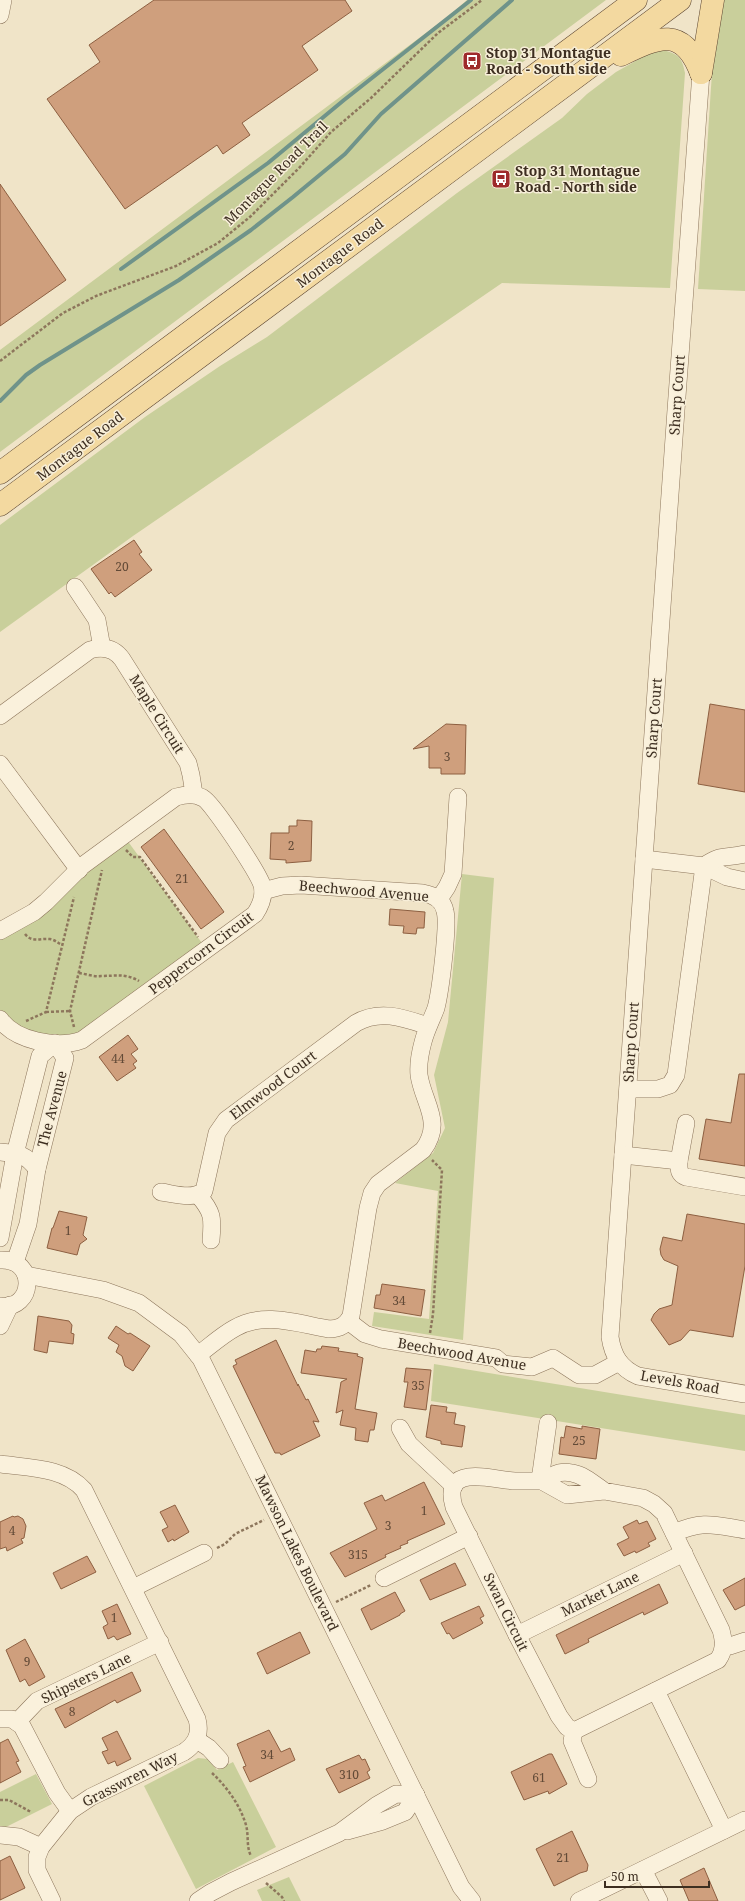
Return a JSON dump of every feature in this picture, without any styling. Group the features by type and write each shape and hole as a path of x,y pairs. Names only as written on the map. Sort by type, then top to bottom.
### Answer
{"main road":[{"name":"Montague Road","path":"0,473 636,0"},
{"name":"Montague Road","path":"0,506 680,0"},
{"path":"701,73 713,0"},
{"path":"572,80 645,44 658,39 667,38 680,43 690,52 696,59 701,73"}],"street":[{"path":"0,14 3,0"},
{"name":"Sharp Court","path":"619,1362 612,1349 610,1337 701,73"},
{"path":"0,716 90,650 102,648 97,620 75,587"},
{"name":"Maple Circuit","path":"102,648 109,649 119,655 188,763 194,794"},
{"path":"0,764 79,870"},
{"path":"0,931 23,919 40,907 79,870 176,797 194,794 203,798 212,805 258,877 263,891"},
{"path":"439,899 453,874 458,797"},
{"path":"628,1089 658,1089 670,1085 676,1075 704,866 713,859 723,856 745,854"},
{"path":"644,859 704,866 726,877 745,881"},
{"name":"Beechwood Avenue","path":"263,891 282,886 301,885 423,893 439,899 444,906 446,916 444,953 436,1006 428,1026 419,1063 420,1076 431,1114 432,1134 428,1143 419,1153 378,1184 374,1189 368,1208 352,1311 348,1321 369,1336 496,1358 503,1364 532,1367 554,1358 579,1375 595,1375 619,1362"},
{"name":"Peppercorn Circuit","path":"0,1019 8,1028 24,1038 67,1044 82,1040 255,914 262,903 263,891"},
{"name":"Elmwood Court","path":"198,1195 204,1191 206,1186 217,1133 226,1120 356,1023 377,1015 404,1018 428,1026"},
{"name":"The Avenue","path":"0,1238 7,1153 40,1056 55,1043 65,1058 37,1169 28,1224 7,1261"},
{"path":"686,1124 679,1161 679,1171 686,1177 745,1187"},
{"path":"7,1153 23,1155 30,1160 37,1169"},
{"path":"624,1155 679,1161"},
{"path":"161,1192 191,1196 198,1195 212,1214 211,1240"},
{"path":"0,1326 11,1302 27,1285 24,1270 7,1261"},
{"name":"Mawson Lakes Boulevard","path":"26,1275 71,1285 103,1290 139,1303 181,1334 198,1355 211,1377 416,1794 462,1894 472,1901"},
{"name":"Mawson Lakes Boulevard","path":"11,1302 71,1285"},
{"path":"198,1355 234,1328 253,1321 272,1319 329,1329 341,1328 348,1321"},
{"name":"Levels Road","path":"619,1362 625,1368 638,1376 745,1394"},
{"path":"540,1480 548,1423"},
{"path":"400,1428 409,1444 454,1486 463,1478 469,1476 515,1481 540,1480 559,1472 571,1472 584,1478 604,1491"},
{"path":"0,1464 62,1474 79,1484 87,1496 197,1719 199,1732 197,1740 210,1748 214,1765"},
{"path":"540,1480 567,1495 604,1491 643,1498 650,1501 664,1513 721,1630 724,1645 723,1653 718,1660 574,1731 572,1741 588,1779"},
{"name":"Swan Circuit","path":"454,1486 452,1498 454,1507 559,1716 567,1727 574,1731"},
{"path":"674,1533 690,1526 707,1524 745,1530"},
{"path":"384,1578 469,1536"},
{"path":"133,1588 204,1553"},
{"name":"Market Lane","path":"517,1635 684,1553"},
{"path":"724,1645 730,1646 745,1641"},
{"name":"Shipsters Lane","path":"17,1722 37,1701 160,1642"},
{"path":"656,1691 724,1830"},
{"path":"0,1719 8,1718 17,1722 25,1731 57,1794 70,1811"},
{"name":"Grasswren Way","path":"52,1901 36,1870 37,1858 41,1847 70,1811 91,1797 184,1752 197,1740"},
{"path":"198,1901 231,1882 339,1833 377,1805 396,1794 416,1794"},
{"path":"580,1901 745,1820"},
{"path":"0,1835 19,1838 41,1847"},
{"path":"643,1870 659,1901"}],"path":[{"name":"Montague Road Trail","path":"0,361 63,312 96,296 176,266 218,243 252,216 300,167 331,132 371,98 438,33 482,0"},
{"path":"121,851 130,839 132,830"},
{"path":"124,848 133,857 140,857 198,936 204,938"},
{"path":"82,1040 75,1027 70,1011 104,864"},
{"path":"46,1012 76,890"},
{"path":"21,929 27,937 34,940 48,939 62,945"},
{"path":"79,973 95,976 110,974 132,977 140,982 148,993"},
{"path":"16,1034 29,1018 46,1012 70,1011"},
{"path":"429,1157 442,1170 433,1314 430,1335"},
{"path":"204,1553 225,1544 235,1534 278,1514"},
{"path":"324,1608 384,1578"},
{"path":"214,1765 232,1796 246,1825 248,1851 254,1860"},
{"path":"0,1800 10,1800 31,1812"},
{"path":"265,1882 282,1897 284,1901"}],"green space":[{"path":"467,0 606,0 0,452 0,350 450,15"},
{"path":"720,0 745,0 745,291 698,289 716,10"},
{"path":"663,50 676,55 681,60 685,73 670,288 502,283 133,536 0,632 0,525 145,417 220,366 267,337 457,193 562,118 587,94 616,72 648,54"},
{"path":"124,836 207,950 92,1033 57,1043 0,1019 0,931"},
{"path":"462,874 494,878 463,1340 372,1326 374,1312 429,1319 438,1191 395,1183 433,1153 445,1128 434,1075 448,1022"},
{"path":"434,1364 745,1415 745,1451 431,1401"},
{"path":"198,1758 208,1759 217,1770 233,1762 276,1847 196,1889 144,1786"},
{"path":"36,1774 52,1804 0,1830 0,1792"},
{"path":"289,1877 301,1901 262,1901 257,1890"}],"building":[{"path":"154,0 345,0 352,11 302,46 318,70 242,123 250,135 223,154 217,145 125,209 47,99 100,62 89,45"},
{"path":"0,184 66,280 0,326"},
{"path":"134,540 142,552 139,554 152,570 115,597 111,592 109,594 91,569"},
{"path":"710,704 745,710 745,792 698,784"},
{"path":"446,724 466,725 465,774 441,774 441,768 429,768 429,746 413,749"},
{"path":"297,820 312,821 311,861 286,863 286,860 270,859 271,833 289,833 289,826 297,826"},
{"path":"164,829 224,912 201,929 141,847"},
{"path":"390,909 425,912 424,928 417,928 416,934 403,933 404,926 389,925"},
{"path":"128,1035 138,1049 131,1054 137,1061 133,1064 136,1068 117,1081 99,1057"},
{"path":"739,1074 745,1074 745,1166 699,1159 706,1119 731,1123"},
{"path":"59,1211 87,1217 83,1235 87,1239 80,1244 77,1255 47,1248 52,1228"},
{"path":"687,1214 745,1224 745,1266 733,1337 690,1330 681,1340 669,1345 651,1320 659,1309 672,1305 678,1266 664,1260 660,1249 663,1237 682,1241"},
{"path":"382,1284 425,1290 421,1316 374,1308 376,1295 380,1295"},
{"path":"38,1316 69,1321 72,1325 71,1333 74,1334 73,1344 49,1341 47,1353 34,1350"},
{"path":"116,1326 150,1346 133,1371 125,1366 122,1356 116,1352 119,1345 108,1338"},
{"path":"276,1340 298,1386 298,1384 306,1400 308,1399 319,1422 313,1421 320,1436 281,1455 280,1453 275,1453 233,1366 237,1364 235,1360"},
{"path":"322,1346 339,1348 338,1351 358,1354 357,1356 363,1358 355,1409 377,1413 374,1430 370,1430 368,1442 355,1440 356,1428 340,1425 343,1410 336,1413 341,1382 347,1379 301,1373 305,1350 316,1352 317,1349 321,1349"},
{"path":"406,1368 431,1370 426,1410 404,1407 408,1382 404,1382"},
{"path":"431,1405 447,1407 446,1412 456,1413 454,1424 465,1426 462,1447 441,1444 441,1441 426,1437"},
{"path":"566,1426 582,1429 582,1426 600,1429 596,1459 559,1454 561,1437 564,1438"},
{"path":"424,1482 445,1524 407,1541 408,1543 400,1546 401,1548 385,1555 386,1557 345,1577 330,1553 377,1529 364,1503 382,1495 385,1501"},
{"path":"175,1505 189,1532 174,1541 173,1539 168,1542 162,1530 168,1527 160,1512"},
{"path":"13,1516 18,1516 23,1519 26,1526 24,1538 21,1539 23,1543 7,1551 6,1547 0,1549 0,1522"},
{"path":"637,1520 639,1524 647,1521 656,1539 648,1543 650,1546 636,1553 635,1551 624,1556 617,1544 629,1538 623,1527"},
{"path":"87,1556 96,1572 61,1589 53,1573"},
{"path":"455,1563 466,1585 430,1600 420,1580"},
{"path":"745,1578 745,1605 735,1610 723,1590"},
{"path":"659,1584 668,1603 644,1615 643,1612 588,1639 589,1642 565,1654 556,1635"},
{"path":"395,1592 405,1611 371,1630 361,1609"},
{"path":"117,1604 131,1634 117,1640 114,1636 108,1639 103,1627 108,1624 102,1611"},
{"path":"479,1606 484,1616 480,1618 483,1623 453,1639 449,1633 447,1634 441,1623"},
{"path":"300,1632 310,1653 267,1674 257,1653"},
{"path":"25,1639 45,1677 29,1686 25,1679 20,1682 6,1650"},
{"path":"132,1672 141,1691 117,1703 115,1700 65,1728 55,1709"},
{"path":"269,1730 281,1752 290,1748 295,1760 250,1782 243,1767 246,1766 237,1744"},
{"path":"117,1731 131,1759 117,1766 115,1761 108,1764 102,1752 108,1750 102,1738"},
{"path":"8,1739 19,1761 16,1762 21,1772 0,1783 0,1743"},
{"path":"549,1754 552,1754 567,1784 549,1794 548,1791 524,1800 511,1772"},
{"path":"359,1755 362,1760 365,1759 370,1770 367,1772 370,1778 339,1793 326,1769"},
{"path":"572,1831 588,1865 587,1871 554,1886 536,1849"},
{"path":"10,1856 25,1888 0,1900 0,1861"},
{"path":"704,1868 718,1901 689,1901 680,1880"}],"waterway":[{"path":"121,269 268,163 344,100 471,0"},
{"path":"0,401 26,375 40,365 179,280 251,230 345,154 381,114 512,0"}],"place":[{"name":"Stop 31 Montague Road - South side","path":"472,61"},
{"name":"Stop 31 Montague Road - North side","path":"501,179"}]}
